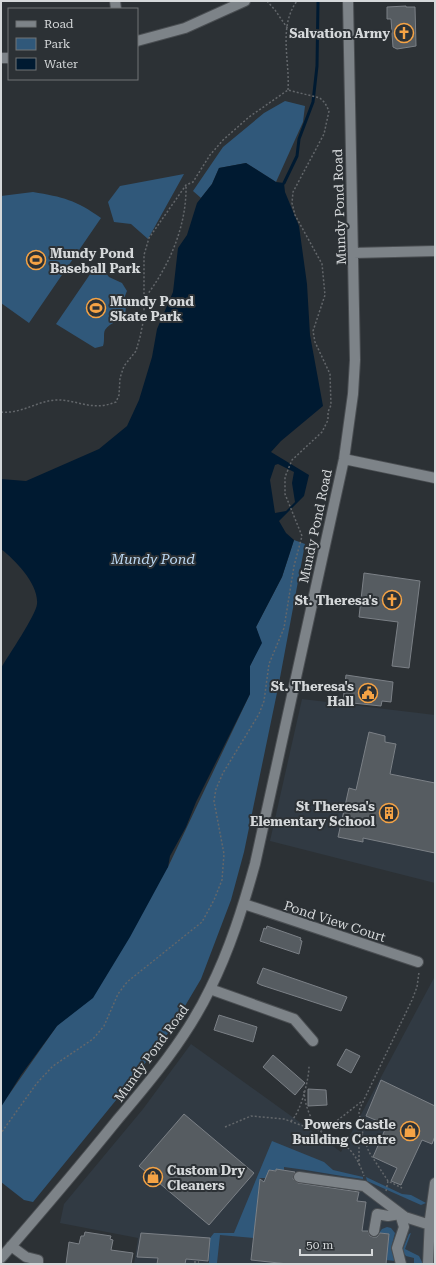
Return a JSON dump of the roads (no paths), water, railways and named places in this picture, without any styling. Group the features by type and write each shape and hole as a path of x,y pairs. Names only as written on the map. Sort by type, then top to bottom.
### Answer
{"street":[{"path":"138,41 185,28 245,1"},
{"name":"Mundy Pond Road","path":"1,1258 69,1179 150,1080 189,1026 210,989 226,954 244,904 255,864 344,459 353,394 355,360 348,1"},
{"path":"353,253 435,251"},
{"path":"344,459 435,478"},
{"name":"Pond View Court","path":"244,904 418,962"},
{"path":"210,989 294,1020 313,1041"},
{"path":"299,1177 358,1185 366,1188 400,1214 430,1226"},
{"path":"428,1264 430,1226 435,1183"},
{"path":"374,1231 377,1214 388,1216 400,1214"},
{"path":"400,1214 404,1227 397,1248 401,1264"},
{"path":"11,1246 26,1257 38,1260 38,1264"}],"water":[{"name":"Mundy Pond","path":"246,163 276,182 284,183 285,192 299,226 307,284 310,335 323,406 281,441 271,452 309,475 304,496 279,521 286,533 294,540 282,577 256,627 262,643 250,666 250,694 196,802 186,827 170,856 168,867 130,937 93,998 57,1026 21,1075 1,1107 1,668 32,617 37,604 37,596 25,573 13,559 1,549 1,479 26,481 99,449 127,426 139,400 152,357 157,329 173,292 178,248 187,235 197,203 212,184 219,168","holes":["278,464 294,472 292,483 295,502 286,511 275,513 270,480 275,465"]}],"waterway":[{"path":"284,183 297,156 299,139 313,102 317,66 318,2"}],"place":[{"name":"Salvation Army","path":"404,33"},
{"name":"Mundy Pond Baseball Park","path":"36,260"},
{"name":"Mundy Pond Skate Park","path":"96,308"},
{"name":"St. Theresa's","path":"392,600"},
{"name":"St. Theresa's Hall","path":"368,693"},
{"name":"St Theresa's Elementary School","path":"389,813"},
{"name":"Powers Castle Building Centre","path":"410,1131"},
{"name":"Custom Dry Cleaners","path":"153,1177"}]}
